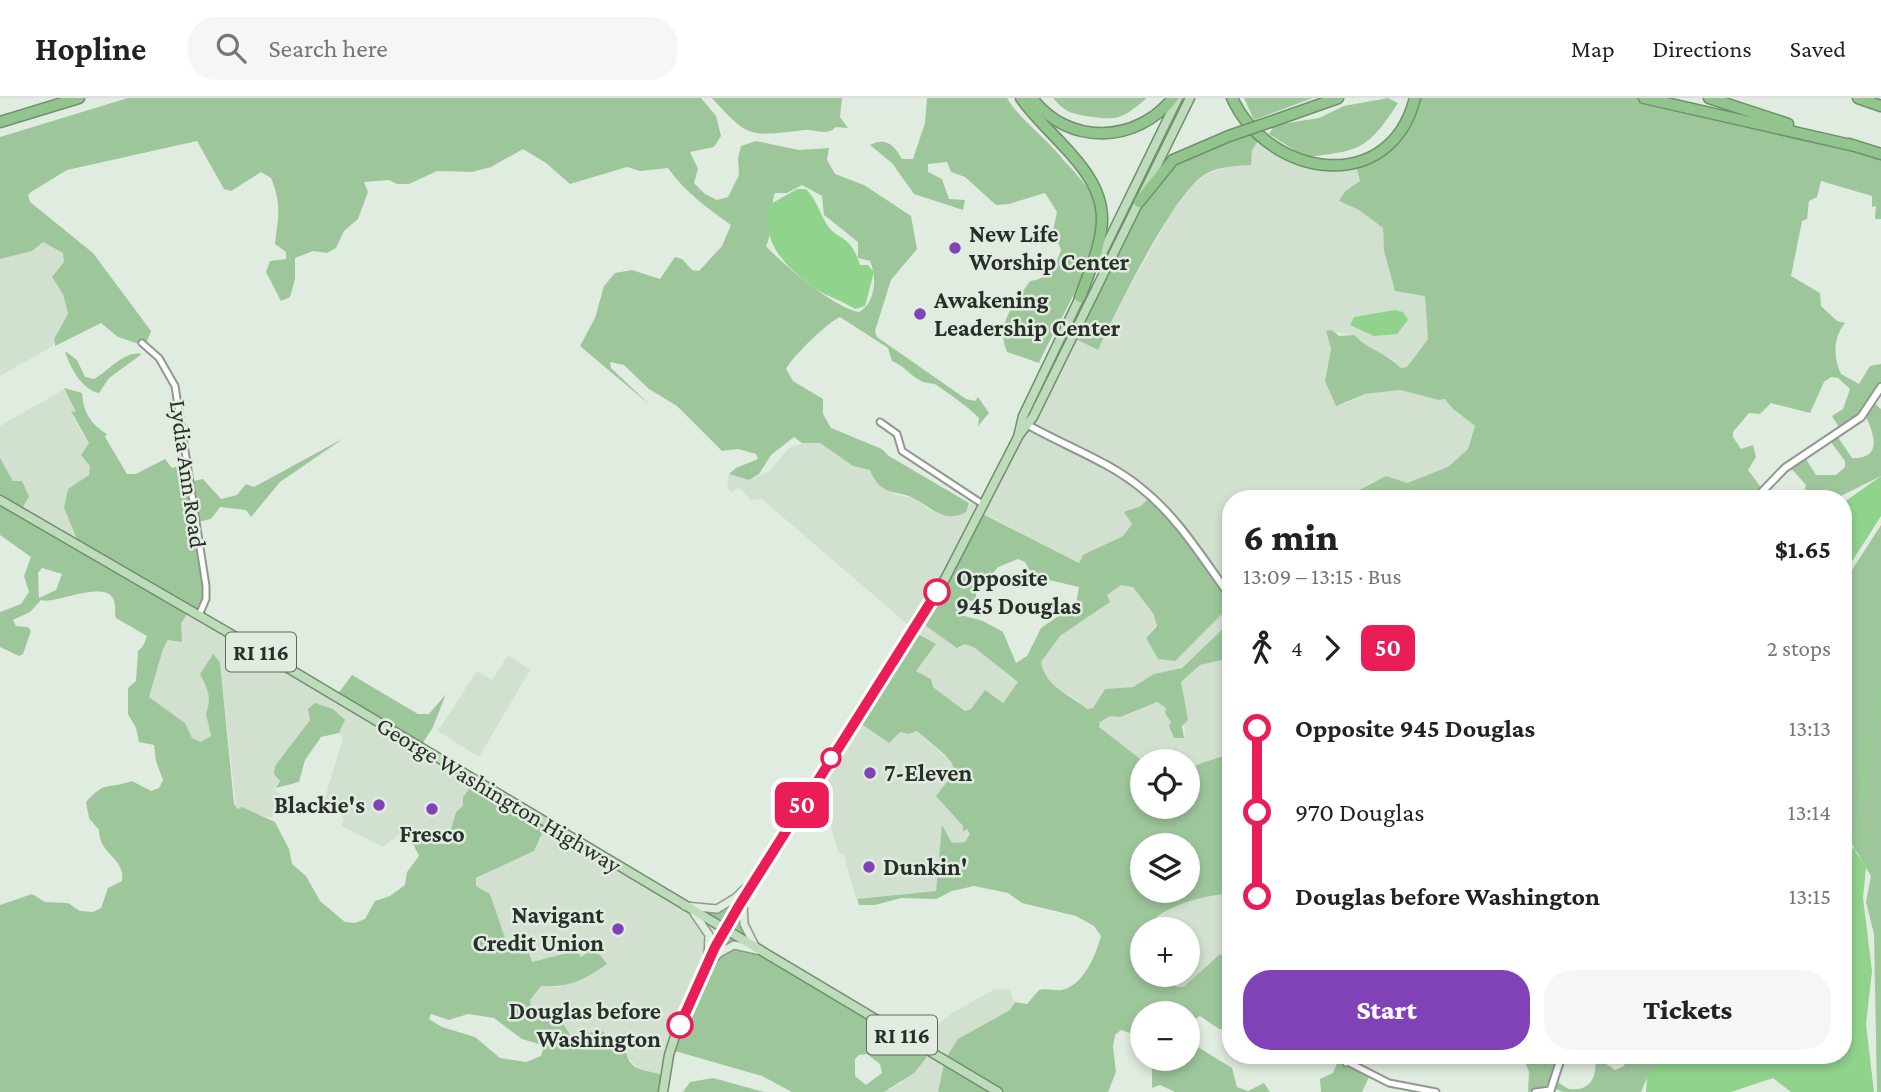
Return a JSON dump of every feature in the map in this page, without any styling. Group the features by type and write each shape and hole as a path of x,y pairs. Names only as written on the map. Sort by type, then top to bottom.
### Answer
{"highway":[{"path":"0,122 79,98"},
{"path":"1021,98 1085,168 1100,197 1103,220 1100,243 1080,297"},
{"path":"1032,98 1044,112 1065,126 1104,134 1121,132 1144,123 1173,98"},
{"path":"1232,98 1250,127 1271,146 1304,162 1330,166 1360,160 1384,147 1402,128 1415,98"},
{"path":"1139,202 1172,160 1229,136 1338,98"},
{"path":"1644,98 1854,146"},
{"path":"1709,98 1881,154"},
{"path":"1858,98 1881,106"}],"main road":[{"path":"663,1092 668,1055 724,930 922,617 984,505 1018,437 1023,416 1178,98"},
{"path":"1018,437 1028,425 1190,98"},
{"name":"George Washington Highway","path":"0,500 199,615 998,1092"},
{"path":"684,906 717,909 735,898 755,879"},
{"path":"743,899 744,924 758,951"},
{"path":"684,906 708,929 710,946 705,969"},
{"path":"705,969 730,946 758,951"}],"street":[{"name":"Lydia Ann Road","path":"142,344 159,358 175,386 206,586 206,599 199,615"},
{"path":"1764,490 1785,468 1861,417 1881,387"},
{"path":"880,422 897,434 902,451 984,505"},
{"path":"1028,425 1124,476 1142,489 1178,525 1222,585"},
{"path":"1348,1064 1389,1083 1436,1092"},
{"path":"1535,1092 1550,1091 1559,1064"}],"shaded area":[{"path":"128,98 701,98 716,116 721,136 714,147 690,152 698,169 694,183 705,194 717,200 728,197 739,175 738,158 741,146 756,141 799,150 829,148 827,160 835,174 864,185 911,216 917,249 891,280 875,331 877,337 966,399 975,401 978,397 989,413 978,426 979,418 964,405 936,385 919,380 892,361 888,348 840,317 811,340 786,369 793,381 823,399 823,414 831,428 882,449 889,456 969,503 966,512 945,516 915,499 885,489 879,485 870,470 853,466 820,443 802,443 794,437 771,455 759,474 749,480 729,474 736,468 758,459 756,454 738,449 722,451 677,406 649,389 624,365 610,362 611,368 650,405 580,346 595,318 604,286 615,273 632,270 660,279 675,257 682,259 692,270 699,271 722,246 731,225 689,192 668,168 640,171 627,167 570,184 546,163 523,149 491,167 472,172 437,171 409,184 397,184 389,180 364,182 368,192 358,219 344,231 336,248 327,253 313,251 295,258 295,279 290,297 281,301 266,272 270,261 286,259 286,252 275,244 278,204 271,178 261,172 231,191 224,189 197,141 67,170 31,192 28,195 30,202 93,253 151,331 145,346 118,337 101,323 55,346 54,339 68,314 63,294 52,277 64,262 63,253 43,242 32,251 0,259 0,137","holes":["802,185 822,196 824,215 858,242 858,258 870,261 872,267 872,296 865,308 859,312 824,295 766,246 775,193 787,193"]},
{"path":"712,98 842,98 840,117 848,128 836,127 825,132 809,130 761,134 735,122"},
{"path":"927,98 1007,98 1079,177 1091,194 1096,218 1088,260 1069,305 1039,363 1007,352 1003,332 1008,315 1030,281 1046,275 1059,256 1061,250 1053,230 1057,212 1045,193 1009,204 996,205 965,177 951,172 947,162 928,164 928,172 942,179 949,199 965,200 963,210 914,194 892,163 870,145 885,142 893,146 902,159 913,159 925,123"},
{"path":"1053,98 1147,98 1119,117 1106,118 1071,112"},
{"path":"1244,98 1313,98 1254,120"},
{"path":"1388,98 1398,103 1387,119 1369,140 1350,150 1305,157 1269,134 1275,125 1319,118 1344,106"},
{"path":"1417,98 1645,98 1881,154 1881,219 1875,219 1876,206 1872,207 1872,196 1821,181 1817,197 1809,201 1807,219 1802,221 1791,276 1820,293 1821,306 1837,321 1845,323 1835,347 1841,374 1859,384 1870,366 1881,364 1881,386 1874,403 1881,409 1881,476 1852,490 1805,490 1806,485 1789,466 1804,456 1816,475 1836,475 1845,467 1845,461 1828,438 1835,433 1852,458 1868,455 1872,451 1872,431 1865,415 1840,429 1832,416 1843,409 1850,389 1838,378 1831,377 1824,382 1810,413 1771,403 1760,414 1749,413 1733,432 1733,437 1741,449 1753,445 1756,457 1748,470 1763,490 1359,490 1386,476 1407,483 1448,467 1468,449 1475,426 1445,399 1439,400 1400,390 1365,394 1336,406 1325,381 1331,349 1326,331 1332,330 1339,336 1354,335 1401,368 1407,367 1428,339 1425,296 1395,291 1384,251 1383,228 1359,210 1339,201 1345,191 1360,181 1355,163 1388,146"},
{"path":"1252,129 1261,137 1252,150 1251,165 1215,170 1204,175 1191,187 1145,256 1098,350 1076,339 1151,187 1170,163"},
{"path":"1261,137 1289,157 1355,163 1360,181 1344,191 1339,201 1359,210 1383,228 1384,251 1395,291 1425,295 1428,339 1407,367 1401,368 1392,358 1370,350 1354,335 1326,331 1331,349 1325,381 1344,404 1365,394 1400,390 1439,400 1445,399 1475,426 1468,449 1448,467 1421,480 1407,483 1374,481 1358,490 1222,490 1222,592 1132,525 1123,536 1098,548 1079,563 981,512 955,559 959,648 965,644 975,648 1018,682 1003,703 965,711 933,687 931,679 916,671 936,644 914,630 762,499 751,500 739,488 731,493 727,486 729,474 749,480 769,472 788,449 802,443 820,442 853,466 870,470 893,494 917,499 926,508 942,515 966,512 969,503 981,507 1074,338 1092,346 1103,334 1170,216 1192,186 1205,175 1228,166 1251,165 1252,150"},
{"path":"797,189 806,189 830,229 848,242 860,265 868,265 874,272 865,306 855,309 821,292 805,281 778,254 769,232 769,205"},
{"path":"43,242 63,253 64,262 52,277 63,294 68,315 54,339 53,346 0,376 0,259 31,251"},
{"path":"1395,310 1403,312 1408,320 1397,334 1374,336 1350,325 1354,317"},
{"path":"65,351 77,360 85,377 94,379 123,358 142,354 109,378 99,393 82,382 73,370"},
{"path":"64,388 82,393 89,417 107,434 105,437 127,474 136,474 165,459 172,468 185,464 189,482 203,479 221,499 237,495 246,484 254,487 344,438 280,482 251,517 246,510 220,507 211,519 197,522 208,599 205,616 190,610 181,623 182,642 168,640 149,697 185,723 192,738 201,742 211,736 206,714 208,694 200,674 213,654 220,662 234,804 238,809 242,807 275,822 289,849 292,864 306,876 320,901 345,922 355,923 365,919 375,901 390,896 405,885 407,872 419,856 409,836 400,834 401,830 405,828 442,844 447,843 456,812 463,806 463,797 476,780 547,822 534,851 476,878 476,886 490,894 507,944 511,946 525,942 532,962 567,953 574,947 581,957 591,950 600,955 607,964 576,982 560,986 541,986 530,1000 533,1017 562,1022 570,1035 602,1031 610,1038 624,1038 631,1063 642,1070 667,1076 664,1092 0,1092 0,905 32,894 45,902 68,903 80,911 93,912 101,908 108,888 122,881 122,873 103,845 99,830 89,818 86,802 106,787 132,781 151,791 159,788 163,780 154,745 139,742 136,728 128,714 128,688 136,681 138,651 147,636 116,618 115,603 109,595 92,592 41,600 30,612 13,620 16,626 28,627 31,631 23,654 19,656 0,647 0,612 21,604 29,592 24,576 31,557 0,535 0,458 13,481 22,481 29,497 21,510 75,542 77,539 64,508 68,489 89,475 90,466 81,455 89,443 71,411 76,412","holes":["42,568 62,574 56,590 39,598 38,573","431,1014 449,1020 468,1014 494,1018 522,1039 539,1044 543,1050 541,1056 526,1062 500,1058 475,1037 442,1027 429,1019"]},
{"path":"65,389 76,413 73,418 89,443 83,451 90,466 89,475 79,482 64,508 77,536 75,542 20,510 22,481 13,481 0,458 0,426"},
{"path":"1881,476 1881,516 1852,561 1852,497"},
{"path":"1150,497 1164,509 1222,587 1222,614 1175,661 1158,659 1146,638 1157,626 1154,615 1133,587 1121,585 1107,595 1110,602 1060,636 1041,662 1053,684 1087,709 1093,708 1105,689 1133,687 1154,674 1182,668 1222,630 1222,660 1200,665 1181,682 1188,720 1182,726 1184,738 1174,738 1169,726 1171,722 1165,713 1166,708 1157,702 1120,717 1110,716 1100,722 1099,727 1130,751 1130,819 1200,819 1200,764 1222,757 1222,894 1200,898 1200,833 1130,833 1130,903 1184,903 1157,917 1130,917 1130,987 1200,987 1200,972 1222,955 1222,1030 1200,1016 1200,1001 1130,1001 1130,1033 1121,1030 1115,1035 1113,1047 1116,1072 1108,1092 938,1092 945,1059 958,1039 1010,1010 1015,1002 1027,1004 1039,990 1062,990 1077,982 1092,960 1101,936 1094,926 1076,916 1022,903 1008,893 974,886 952,891 936,899 901,898 875,905 859,905 857,899 936,891 942,825 952,843 965,842 970,834 967,829 963,832 963,826 936,796 954,773 952,763 944,754 917,731 909,734 900,732 889,743 857,721 915,632 936,644 916,671 931,679 933,687 965,711 971,709 985,690 1003,703 1018,682 975,648 965,644 957,648 919,621 981,513 1079,563 1083,555 1123,536 1132,524 1124,512 1141,506","holes":["1018,559 1025,562 1036,581 1049,580 1079,587 1076,604 1041,628 1027,656 1016,663 1003,632 983,621 961,615 960,600 973,601 976,597 976,585 985,583 998,567"]},
{"path":"1881,525 1881,1092 1877,1092 1874,934 1866,902 1871,876 1852,844 1852,570"},
{"path":"1121,585 1133,587 1158,622 1146,638 1158,659 1175,660 1222,614 1222,630 1182,668 1154,674 1133,687 1106,689 1093,708 1087,709 1070,695 1055,689 1043,674 1041,662 1060,636 1109,602 1107,595"},
{"path":"190,609 476,780 463,797 463,806 447,843 401,830 400,834 383,847 341,826 344,818 324,801 343,738 339,733 345,720 310,720 275,766 280,780 275,790 286,798 271,818 236,807 220,662 212,655 200,674 211,701 206,714 211,736 201,742 192,738 185,723 149,697 163,649"},
{"path":"508,655 530,670 479,757 438,731 477,671 492,680"},
{"path":"1222,660 1222,757 1200,766 1200,749 1130,751 1099,727 1100,722 1110,716 1157,702 1166,708 1180,736 1185,736 1181,682 1200,665"},
{"path":"352,675 418,714 429,714 446,694 433,727 421,746 337,695"},
{"path":"315,703 333,709 345,720 339,733 321,737 305,760 299,782 276,788 280,781 274,774 275,766 310,720 308,709"},
{"path":"854,721 900,732 917,731 952,763 953,776 936,796 963,826 964,832 967,829 970,834 965,842 952,843 942,825 936,891 856,899 844,855 839,853 823,802 809,793"},
{"path":"547,822 725,929 667,1076 643,1073 602,1031 570,1035 545,1019 533,1017 530,1000 541,986 560,987 600,955 591,950 581,957 577,953 567,953 532,962 507,944 490,894 476,886 475,879 534,851"},
{"path":"1852,847 1866,867 1863,898 1872,971 1866,1024 1874,1092 1791,1092 1773,1078 1731,1092 1646,1092 1647,1076 1657,1064 1852,1064"},
{"path":"743,890 742,917 760,948 926,1049 926,1058 914,1073 884,1092 792,1092 762,1076 675,1051 680,1032 724,929 695,911 713,911","holes":["867,1054 880,1064 882,1073 866,1085 855,1076 855,1059 859,1055"]},
{"path":"1222,894 1222,955 1200,973 1200,917 1160,917 1182,903 1200,903 1200,897"},
{"path":"995,989 1010,990 1014,1002 1010,1010 958,1039 945,1059 938,1092 884,1092 902,1083 929,1031 954,1012"},
{"path":"1200,1048 1232,1068 1237,1087 1248,1091 1264,1083 1270,1092 1175,1092 1160,1085 1152,1088 1152,1071 1200,1071"},
{"path":"1337,1064 1349,1064 1370,1075 1362,1092 1321,1092 1320,1079 1333,1073"},
{"path":"1526,1064 1558,1064 1554,1080 1569,1089 1577,1089 1589,1084 1595,1064 1606,1064 1615,1070 1625,1064 1665,1064 1647,1078 1641,1092 1563,1092 1551,1087 1528,1092 1529,1072"},
{"path":"713,1078 764,1092 683,1092 690,1082"}],"waterway":[{"path":"1855,850 1868,749 1881,689"}],"bus line":[{"name":"50","path":"680,1025 715,947 740,904 937,592"}],"place":[{"name":"New Life Worship Center","path":"955,248"},
{"name":"Awakening Leadership Center","path":"920,314"},
{"name":"Opposite 945 Douglas","path":"937,592"},
{"name":"7-Eleven","path":"870,773"},
{"name":"Blackie's","path":"379,805"},
{"name":"Fresco","path":"432,809"},
{"name":"Dunkin'","path":"869,867"},
{"name":"Navigant Credit Union","path":"618,929"},
{"name":"Douglas before Washington","path":"680,1025"}]}
